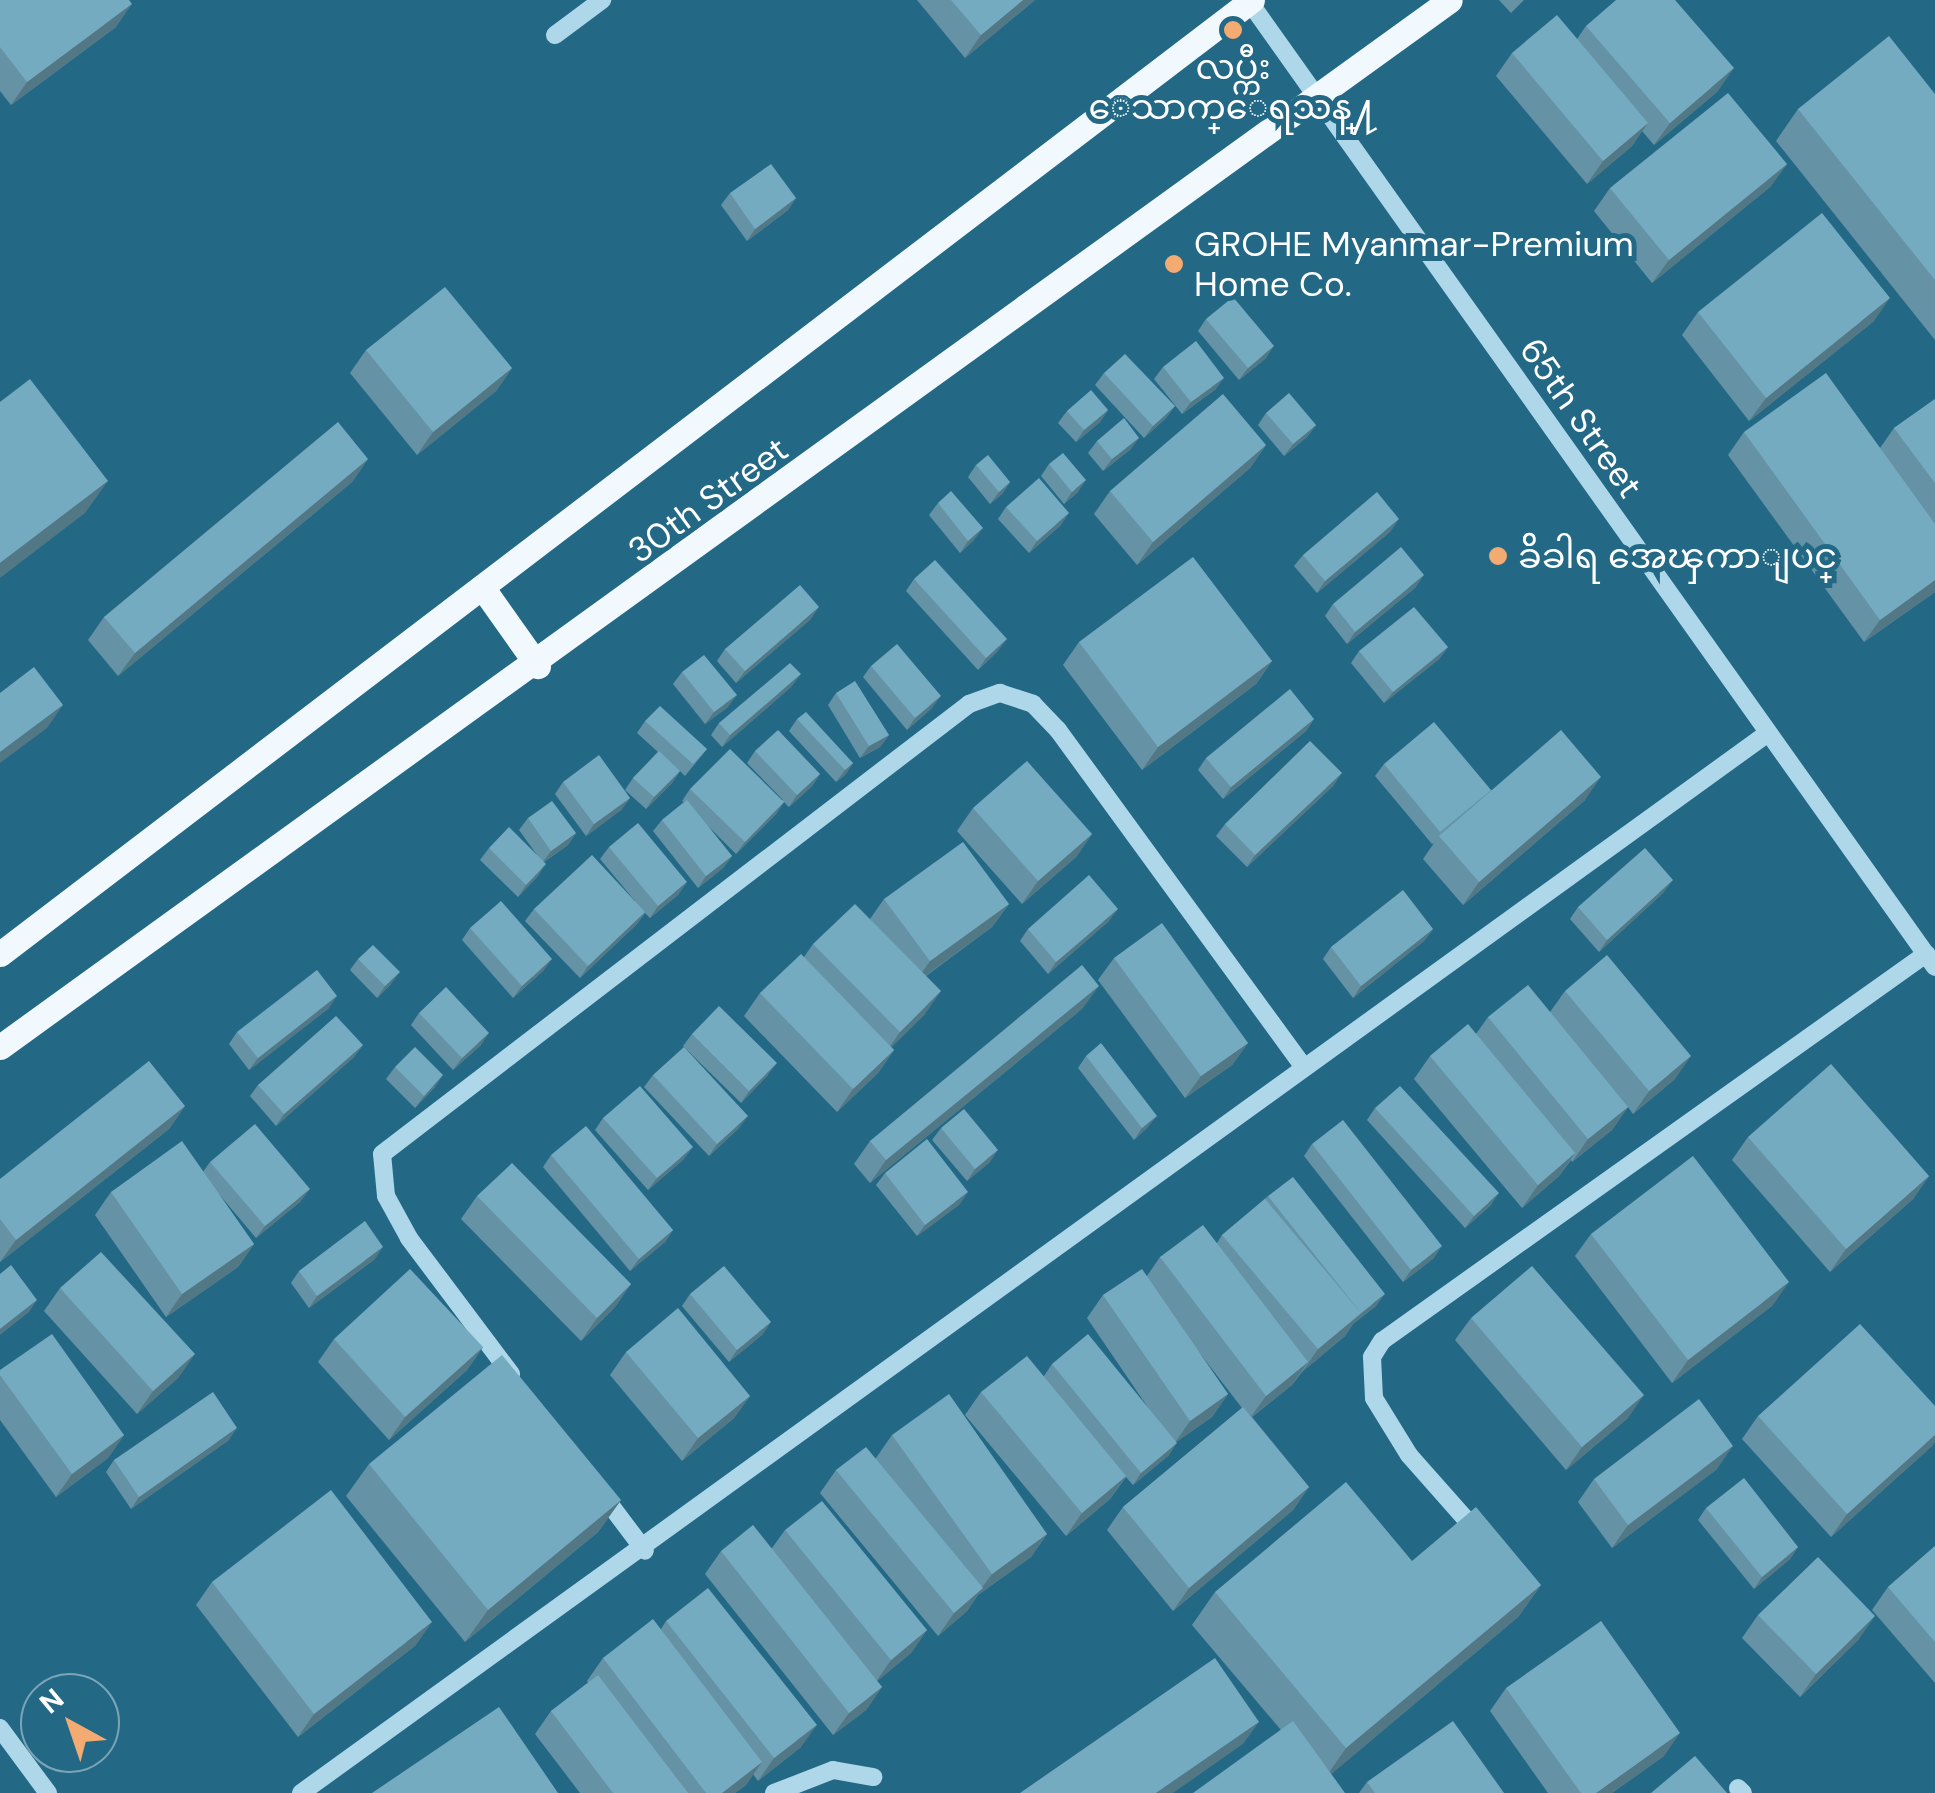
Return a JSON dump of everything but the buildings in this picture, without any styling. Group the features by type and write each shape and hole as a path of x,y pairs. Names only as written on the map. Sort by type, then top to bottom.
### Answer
{"main road":[{"name":"30th Street","path":"0,954 1250,0"},
{"name":"30th Street","path":"0,1047 538,666 1319,101 1450,0"},
{"path":"482,587 538,666"}],"street":[{"path":"555,35 602,0"},
{"name":"65th Street","path":"1250,0 1764,736 1930,961"},
{"path":"527,1394 409,1238 386,1196 382,1154 969,704 1000,692 1033,704 1058,730 1303,1066"},
{"path":"301,1793 645,1551 1303,1066 1764,736"},
{"path":"1492,1548 1409,1454 1374,1398 1370,1367 1382,1341 1930,961"},
{"path":"586,1473 645,1551"},
{"path":"0,1728 48,1793"},
{"path":"774,1793 834,1770 874,1776"}],"place":[{"name":"လပ္ကီး ေသာက္ေရသန္႔","path":"1233,30"},
{"name":"GROHE Myanmar-Premium Home Co.","path":"1174,264"},
{"name":"ခ်ိခါရ အေၾကာျပင္","path":"1498,556"}]}
